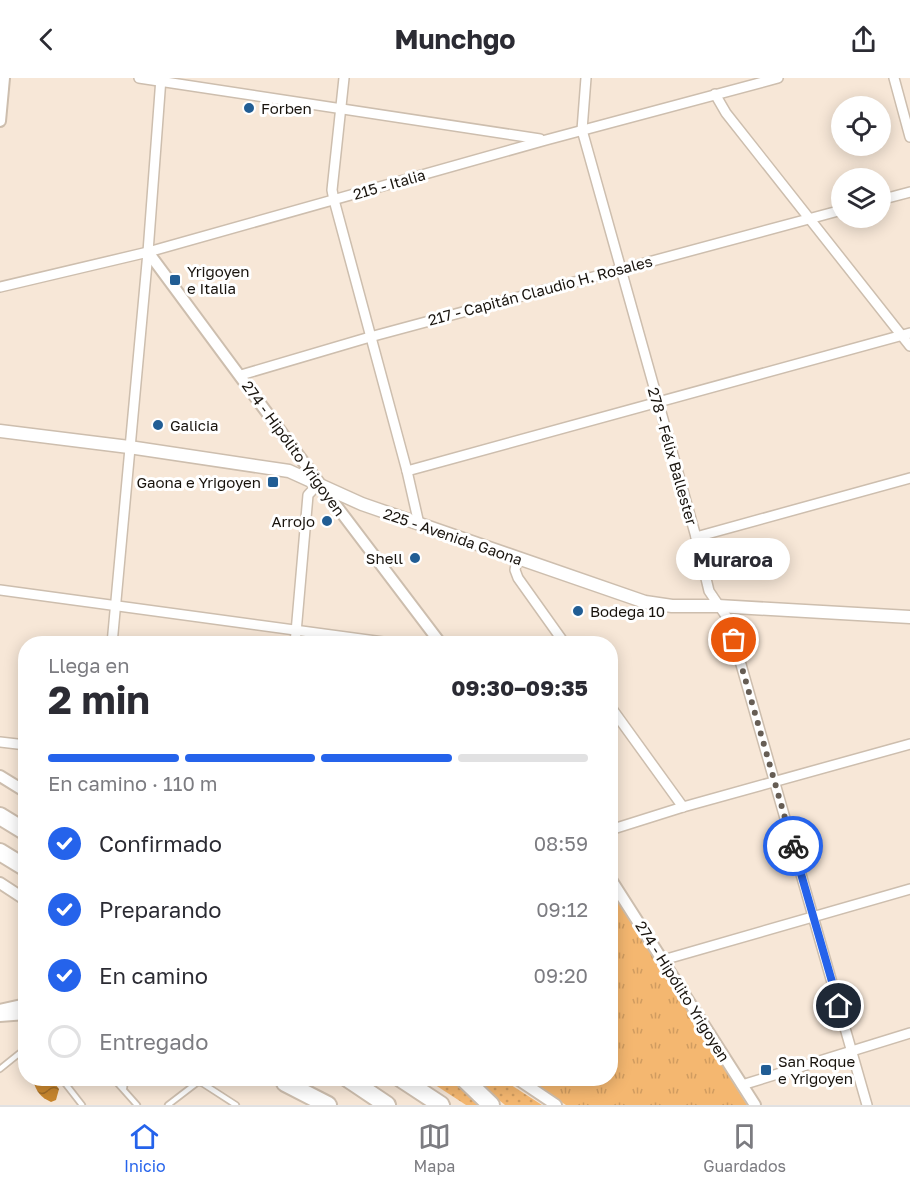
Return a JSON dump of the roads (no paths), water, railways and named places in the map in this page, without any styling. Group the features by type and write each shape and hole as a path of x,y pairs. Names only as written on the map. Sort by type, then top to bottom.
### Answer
{"highway":[{"path":"0,816 18,827"},
{"path":"0,852 18,863"},
{"path":"292,1086 328,1105"},
{"path":"359,1086 387,1105"},
{"path":"412,1086 441,1105"},
{"path":"471,1086 491,1105"}],"main road":[{"name":"225 - Avenida Gaona","path":"0,431 129,447 289,471 362,504 645,602 672,606 718,606 910,617"}],"street":[{"path":"0,121 4,78"},
{"path":"139,78 546,140"},
{"path":"344,78 332,190 419,524"},
{"name":"278 - Félix Ballester","path":"586,78 582,130 696,537 709,591 728,619 867,1105"},
{"name":"215 - Italia","path":"0,287 148,252 582,130 778,78"},
{"path":"894,78 910,137"},
{"path":"113,636 148,252 161,80"},
{"path":"716,94 726,112 906,334 910,346"},
{"path":"891,197 910,192"},
{"name":"217 - Capitán Claudio H. Rosales","path":"241,375 620,268 831,213"},
{"name":"274 - Hipólito Yrigoyen","path":"148,252 435,636"},
{"path":"407,471 906,334"},
{"path":"696,537 910,478"},
{"path":"296,636 308,495 319,483"},
{"path":"517,559 515,570 518,578 559,636"},
{"path":"0,590 344,636"},
{"path":"618,717 683,807"},
{"path":"0,742 18,744"},
{"path":"618,828 683,807 910,744"},
{"path":"0,776 18,787"},
{"path":"0,883 18,895"},
{"path":"663,960 910,889"},
{"name":"274 - Hipólito Yrigoyen","path":"618,890 755,1105"},
{"path":"0,891 15,893"},
{"path":"0,1010 18,1006"},
{"path":"0,1016 18,1015"},
{"path":"742,1084 910,1033"},
{"path":"289,1086 314,1105"},
{"path":"528,1086 556,1105"}],"lane":[{"path":"0,1070 18,1055"},
{"path":"67,1086 82,1105"},
{"path":"168,1105 193,1086"},
{"path":"207,1086 236,1105"},
{"path":"124,1088 137,1105"}],"water":[{"path":"36,1086 57,1086 59,1089 56,1100 51,1102"}],"place":[{"name":"Forben","path":"249,108"},
{"name":"Yrigoyen e Italia","path":"175,280"},
{"name":"Galicia","path":"158,425"},
{"name":"Gaona e Yrigoyen","path":"273,482"},
{"name":"Arrojo","path":"327,521"},
{"name":"Shell","path":"415,558"},
{"name":"Bodega 10","path":"578,611"},
{"name":"Muraroa","path":"734,640"},
{"name":"San Roque e Yrigoyen","path":"766,1070"}]}
